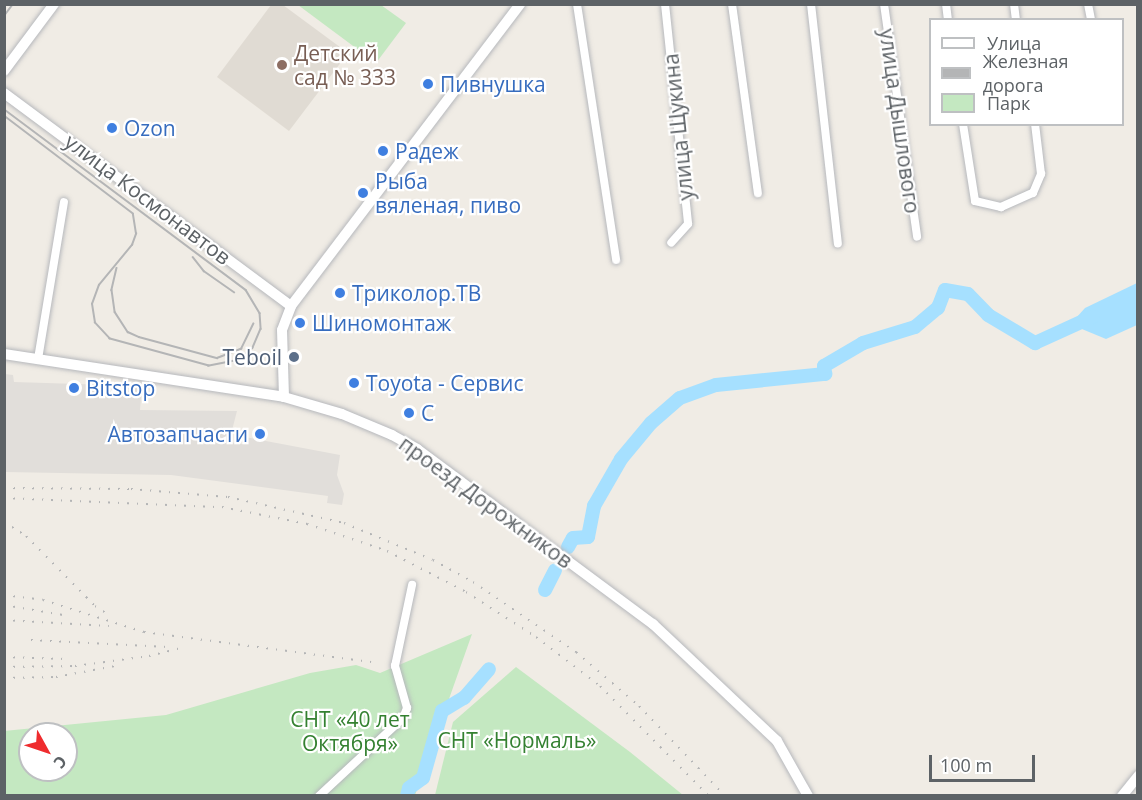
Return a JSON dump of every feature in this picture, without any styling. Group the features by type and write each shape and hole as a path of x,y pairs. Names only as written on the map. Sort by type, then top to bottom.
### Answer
{"main road":[{"path":"4,71 54,4"},
{"path":"284,397 282,330 291,306 520,4"},
{"name":"улица Космонавтов","path":"4,93 291,306"},
{"name":"проезд Дорожников","path":"4,354 284,397 342,414 417,449 526,533 598,582 653,624 777,741 808,795"},
{"path":"1122,795 1137,776"}],"street":[{"path":"577,4 615,260"},
{"name":"улица Щукина","path":"664,4 688,224 671,243"},
{"path":"732,4 758,193"},
{"path":"811,4 838,243"},
{"name":"улица Дышлового","path":"884,4 917,237"},
{"path":"963,126 975,201 1001,207 1033,193 1041,174 1035,126"},
{"path":"38,360 64,202"},
{"path":"319,795 403,718 407,708 395,666 412,585"}],"shaded area":[{"name":"Детский сад № 333","path":"271,5 283,5 348,53 289,131 217,77"},
{"path":"5,374 13,375 14,382 142,386 140,410 237,411 229,442 243,444 245,437 340,455 337,475 344,494 342,505 327,503 328,496 171,475 5,472"}],"green space":[{"path":"298,5 381,5 406,23 376,63"},
{"name":"СНТ «40 лет Октября»","path":"472,634 415,795 5,795 4,731 18,730 18,782 78,782 78,724 166,715 310,673 356,665 380,673"},
{"name":"СНТ «Нормаль»","path":"516,667 630,752 683,795 435,795 453,722"}],"water":[{"path":"1137,283 1137,325 1106,339 1077,327 1076,318 1085,308"}],"waterway":[{"path":"568,547 573,538 588,537 594,506 621,459 651,423 680,398 716,385 825,374 824,366 863,343 915,327 938,308 945,290 968,294 988,315 1035,343 1092,317"},
{"path":"545,590 555,570"},
{"path":"407,796 409,788 423,778 442,711 464,698 489,669"}],"tram line":[{"path":"4,16 13,4"},
{"path":"4,109 246,290 260,313 261,329 253,348 240,360 209,366 110,339 95,323 92,304 99,285 132,245 136,234 133,214 4,116"},
{"path":"193,257 204,271 234,292"},
{"path":"117,268 112,290 115,312 128,332 139,337 217,358 241,349 253,324"}],"railway":[{"path":"4,488 131,489 228,497 344,523 433,560 473,582 576,652 639,706 725,796"},
{"path":"4,498 222,507 307,524 387,551 466,592 536,637 600,686 709,796"},
{"path":"4,522 26,536 95,606 109,615"},
{"path":"4,595 43,600 144,632 371,662"},
{"path":"4,605 69,616"},
{"path":"4,620 109,626"},
{"path":"31,640 168,647"},
{"path":"4,667 75,666 149,656 181,648"},
{"path":"4,657 65,659"},
{"path":"4,678 56,677 115,666"}],"place":[{"name":"Детский сад № 333","path":"282,65"},
{"name":"Пивнушка","path":"428,84"},
{"name":"Ozon","path":"112,128"},
{"name":"Радеж","path":"383,151"},
{"name":"Рыба вяленая, пиво","path":"363,193"},
{"name":"Триколор.ТВ","path":"340,293"},
{"name":"Шиномонтаж","path":"300,323"},
{"name":"Teboil","path":"294,357"},
{"name":"Toyota - Сервис","path":"354,383"},
{"name":"Bitstop","path":"74,388"},
{"name":"С","path":"409,413"},
{"name":"Автозапчасти","path":"260,434"}]}
